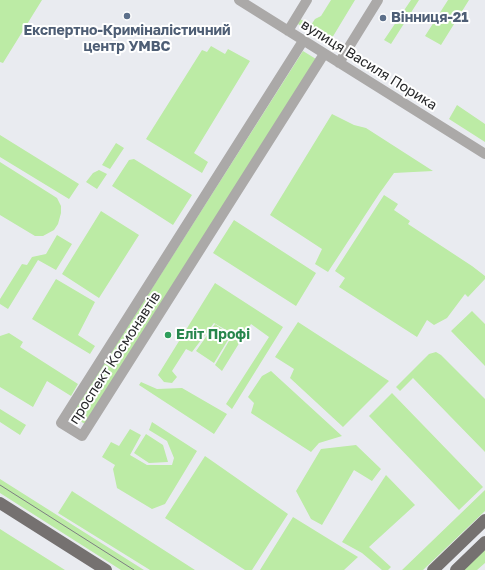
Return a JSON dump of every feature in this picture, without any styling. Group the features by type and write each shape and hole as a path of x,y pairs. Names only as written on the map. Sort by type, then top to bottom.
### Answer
{"main road":[{"path":"0,502 106,570"},
{"path":"433,570 483,525"},
{"path":"456,570 485,542"}],"street":[{"name":"вулиця Василя Порика","path":"239,0 485,154"},
{"path":"288,31 307,0"},
{"path":"340,63 378,0"},
{"name":"проспект Космонавтів","path":"303,41 62,423 82,436 324,54"}],"green space":[{"path":"0,0 42,0 3,63 0,62"},
{"path":"331,0 355,0 332,38 345,46 342,51 298,24 300,19 311,25 315,19 321,16"},
{"path":"411,0 419,0 391,44 384,40"},
{"path":"448,0 469,0 441,45 425,36"},
{"path":"211,46 225,54 228,49 250,61 194,153 208,162 202,173 146,139 202,50 207,52"},
{"path":"303,51 316,59 85,424 73,417 72,414"},
{"path":"457,105 485,124 485,142 449,119"},
{"path":"332,114 354,125 366,128 433,171 394,173 328,272 315,264 322,249 270,215"},
{"path":"0,135 79,184 69,199 0,157"},
{"path":"116,143 124,148 110,169 102,165"},
{"path":"134,159 192,195 173,225 112,186 129,160"},
{"path":"0,162 57,198 61,206 61,213 58,224 54,230 43,236 35,236 0,215"},
{"path":"99,170 107,174 97,189 86,182 93,173"},
{"path":"384,195 398,204 394,210 410,221 408,224 485,276 485,279 468,297 465,294 447,318 434,325 427,320 417,337 339,287 345,278 335,271"},
{"path":"101,211 139,235 99,298 62,274"},
{"path":"234,220 316,273 296,306 213,253"},
{"path":"57,235 72,244 56,270 38,260 8,309 0,304 0,299 22,264 27,265 32,257 46,254"},
{"path":"56,279 95,302 78,335 95,346 90,354 32,319"},
{"path":"215,283 283,327 232,409 226,404 269,337 251,324 222,371 215,365 233,334 214,323 192,352 186,349 172,371 177,377 172,383 164,382 158,375"},
{"path":"472,311 485,324 485,366 451,331"},
{"path":"298,322 389,381 343,427 290,378 294,369 275,357"},
{"path":"215,324 231,335 214,363 196,351"},
{"path":"9,333 23,342 20,347 78,384 71,396 47,381 33,407 0,387 0,336"},
{"path":"436,352 441,355 485,399 485,452 413,378 400,391 396,387 429,354"},
{"path":"271,371 342,436 319,443 311,452 251,413 254,403 248,397 262,376"},
{"path":"141,382 157,389 182,388 227,414 214,434 139,385"},
{"path":"392,393 483,487 459,510 369,416"},
{"path":"0,409 26,425 20,435 0,422"},
{"path":"152,422 197,451 165,504 152,509 117,488 113,469 115,465 102,457 111,442 119,446 130,429 141,435 130,455 147,465 172,465 174,458 167,441 149,430"},
{"path":"146,434 163,445 168,462 149,463 134,453"},
{"path":"356,445 381,469 372,481 354,470 322,525 311,519 296,491 321,449"},
{"path":"205,456 288,514 252,570 245,570 165,518"},
{"path":"386,475 415,505 369,547 391,567 388,570 382,570 362,553 342,542"},
{"path":"0,479 144,570 121,570 0,493"},
{"path":"485,490 485,511 423,570 402,570"},
{"path":"72,491 195,570 150,570 58,513"},
{"path":"293,517 358,557 344,570 260,570"},
{"path":"0,529 11,536 65,570 0,570"},
{"path":"485,549 485,563 477,570 463,570"}],"tram line":[{"path":"0,485 134,570"}],"place":[{"name":"Експертно-Криміналістичний центр УМВС","path":"127,16"},
{"name":"Вінниця-21","path":"383,18"},
{"name":"Еліт Профі","path":"168,335"}]}
